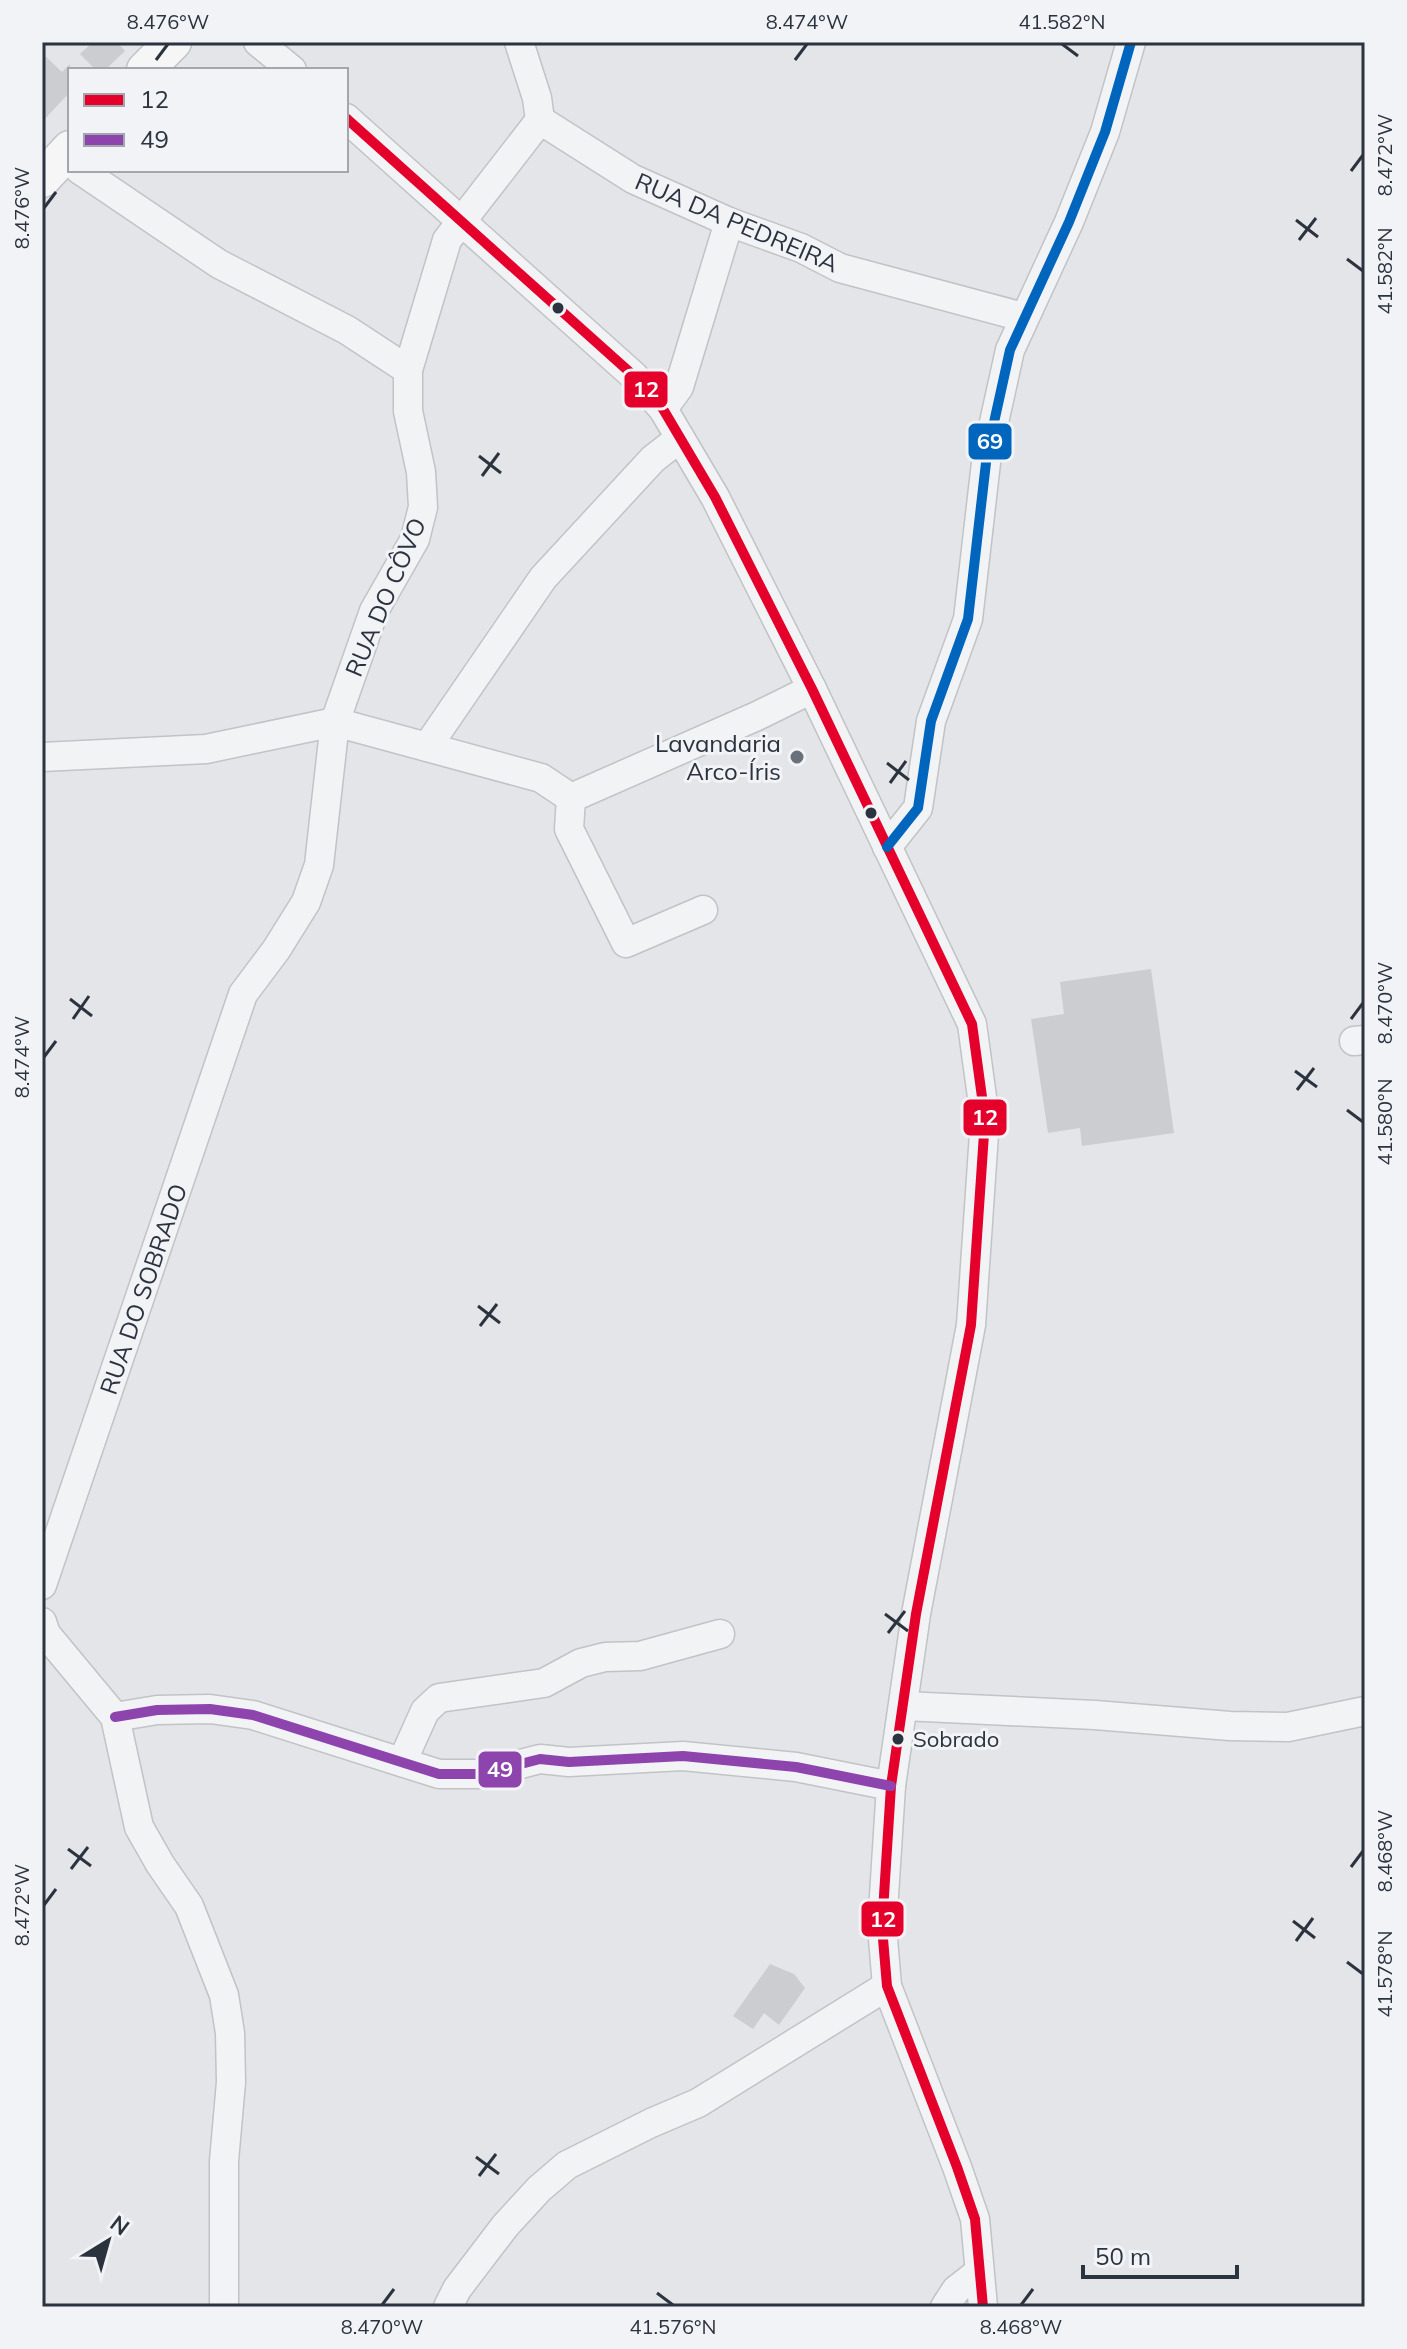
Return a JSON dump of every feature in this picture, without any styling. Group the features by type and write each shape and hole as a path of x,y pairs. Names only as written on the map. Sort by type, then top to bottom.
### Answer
{"main road":[{"path":"147,68 173,42"}],"street":[{"path":"519,42 537,98 540,120"},
{"path":"887,847 918,808 931,721 968,619 987,454 1010,350 1069,222 1105,132 1131,42"},
{"path":"348,120 634,376 663,409 715,497 812,689 972,1024 985,1119 971,1325 916,1614 891,1786 882,1927 887,1986 975,2219 983,2307"},
{"name":"RUA DO CÔVO","path":"243,994 306,902 319,865 335,722 374,611 415,539 423,507 421,472 408,411 408,370 447,240 540,120"},
{"name":"RUA DA PEDREIRA","path":"540,120 633,179 729,222 801,248 840,268 1023,317"},
{"path":"75,172 219,264 347,330 408,370"},
{"path":"663,409 679,387 729,222"},
{"path":"427,747 543,578 653,459 680,438"},
{"path":"571,798 812,689"},
{"path":"42,757 206,749 335,722 541,778 571,798"},
{"path":"571,798 569,829 626,943 703,910"},
{"name":"RUA DO SOBRADO","path":"42,1585 243,994"},
{"path":"42,1622 46,1634 115,1717 139,1827 189,1906 224,1995 230,2033 231,2082 224,2161 224,2307"},
{"path":"402,1762 425,1711 439,1698 544,1683 581,1663 605,1657 640,1656 720,1634"},
{"path":"904,1706 1288,1727 1365,1711"},
{"path":"115,1717 157,1710 210,1709 253,1715 439,1774 482,1774 540,1759 569,1762 683,1756 796,1767 891,1786"},
{"path":"448,2307 465,2277 505,2226 539,2189 567,2165 698,2103 887,1986"},
{"path":"945,2307 956,2290 979,2272"}],"building":[{"path":"93,42 117,42 125,51 107,68 94,68 80,54"},
{"path":"42,53 62,72 70,64 70,68 68,94 42,122"},
{"path":"1151,969 1174,1133 1082,1146 1080,1128 1048,1133 1031,1019 1064,1014 1060,982"},
{"path":"770,1964 794,1974 805,1988 779,2025 764,2013 753,2029 733,2016"}],"transit line":[{"name":"69","path":"887,847 918,808 931,721 968,619 987,454 1010,350 1069,222 1105,132 1131,42"},
{"name":"12","path":"348,120 634,376 663,409 715,497 812,689 972,1024 985,1119 971,1325 916,1614 891,1786 882,1927 887,1986 975,2219 983,2307"},
{"name":"49","path":"115,1717 157,1710 210,1709 253,1715 439,1774 482,1774 540,1759 569,1762 683,1756 796,1767 891,1786"}],"place":[{"name":"Lavandaria Arco-Íris","path":"797,757"},
{"name":"Sobrado","path":"898,1739"}]}
